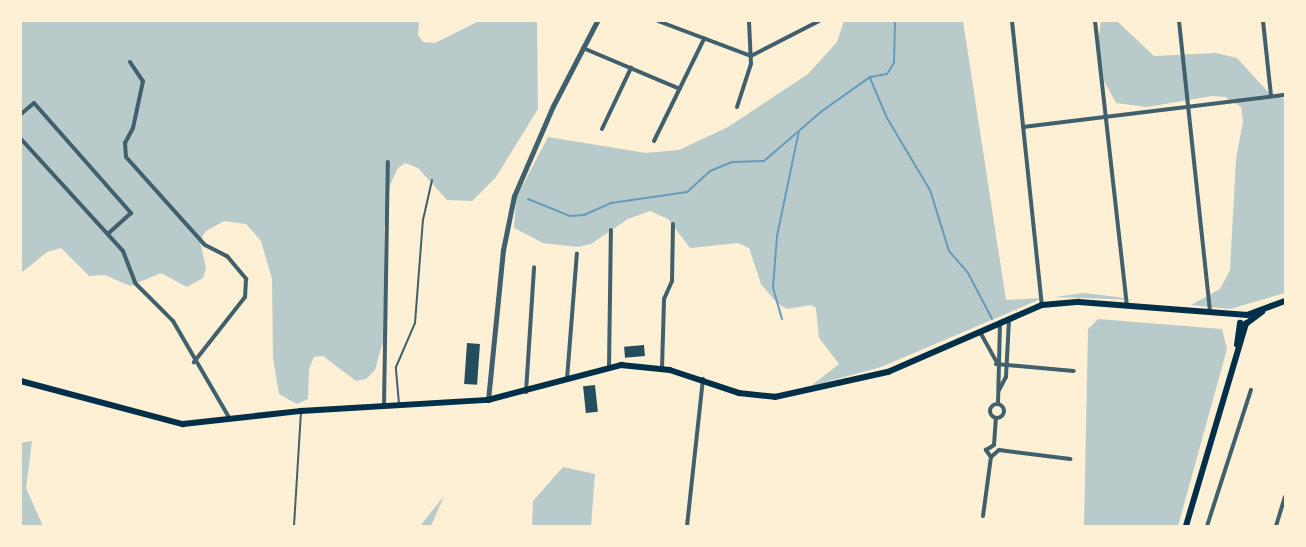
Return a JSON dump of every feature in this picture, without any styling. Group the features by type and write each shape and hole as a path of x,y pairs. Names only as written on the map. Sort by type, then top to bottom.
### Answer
{"main road":[{"path":"21,381 170,423 231,421 301,411 488,400 526,392 609,367 662,368 753,396 812,391 888,372 1042,305 1127,305 1210,312 1243,320 1285,301"},
{"path":"1186,526 1234,364 1243,320"}],"street":[{"path":"488,400 504,250 514,196 597,21"},
{"path":"658,21 751,56 819,21"},
{"path":"737,107 751,56 749,21"},
{"path":"1012,21 1042,305"},
{"path":"1095,21 1127,305"},
{"path":"1179,21 1210,312"},
{"path":"1263,21 1271,96"},
{"path":"654,141 704,39"},
{"path":"583,48 680,89"},
{"path":"130,62 143,80 133,128 125,143 126,157 216,252 227,256 246,279 248,288 194,362"},
{"path":"602,129 631,68"},
{"path":"1023,127 1106,115 1285,95"},
{"path":"21,114 34,103 131,212 108,234"},
{"path":"21,139 123,251 135,283 170,318 194,362 231,421"},
{"path":"384,406 388,162"},
{"path":"662,368 664,299 672,281 673,224"},
{"path":"609,367 611,230"},
{"path":"567,379 577,254"},
{"path":"526,392 534,266"},
{"path":"999,390 1007,365 1009,318"},
{"path":"996,418 1004,412 998,404 999,390 996,363 1000,324"},
{"path":"980,332 996,363"},
{"path":"996,363 1074,371"},
{"path":"688,526 703,380"},
{"path":"1207,526 1250,390"},
{"path":"998,404 990,410 996,418 994,445 999,450 1070,459"},
{"path":"991,458 986,450 994,445"},
{"path":"983,516 991,458 999,450"},
{"path":"1276,526 1285,497"}],"lane":[{"path":"399,405 396,366 415,323 423,220 432,180"},
{"path":"294,526 301,411"}],"shaded area":[{"path":"21,21 419,21 418,35 423,42 435,43 479,21 537,21 538,109 496,177 472,201 447,200 418,168 405,163 398,168 390,185 384,228 385,334 375,370 366,379 356,381 323,356 314,357 309,369 308,399 297,404 279,394 273,358 272,279 261,241 246,224 224,221 206,231 200,240 206,268 203,278 187,287 161,273 130,286 105,275 89,276 61,248 47,252 21,273"},
{"path":"844,21 963,21 1006,300 1043,298 881,367 811,386 839,364 819,338 816,308 811,305 787,309 777,303 761,284 749,248 738,243 690,248 668,219 650,211 628,219 591,244 578,247 543,243 514,228 516,198 548,137 646,153 679,150 728,127 808,74 837,42"},
{"path":"1101,21 1117,21 1154,56 1216,53 1237,58 1269,93 1285,99 1285,293 1230,309 1191,305 1220,289 1230,270 1236,159 1243,121 1241,107 1225,97 1212,96 1147,107 1116,103 1104,81 1098,42"},
{"path":"1084,293 1117,297 1135,300 1055,297"},
{"path":"1098,319 1222,329 1227,349 1178,526 1084,526 1088,329"},
{"path":"32,441 26,488 43,526 21,526 21,443"},
{"path":"563,467 595,474 591,526 532,526 533,501"},
{"path":"444,496 431,526 420,526"}],"building":[{"path":"467,343 480,344 477,385 464,384"},
{"path":"644,345 645,356 625,358 624,347"},
{"path":"595,385 598,412 586,413 583,386"}],"waterway":[{"path":"528,199 570,216 584,215 611,203 687,192 710,171 732,162 764,161 822,111 870,77 887,74 894,63 895,21"},
{"path":"870,78 887,118 930,190 949,251 968,273 992,319"},
{"path":"782,319 773,287 777,236 799,131"}]}
